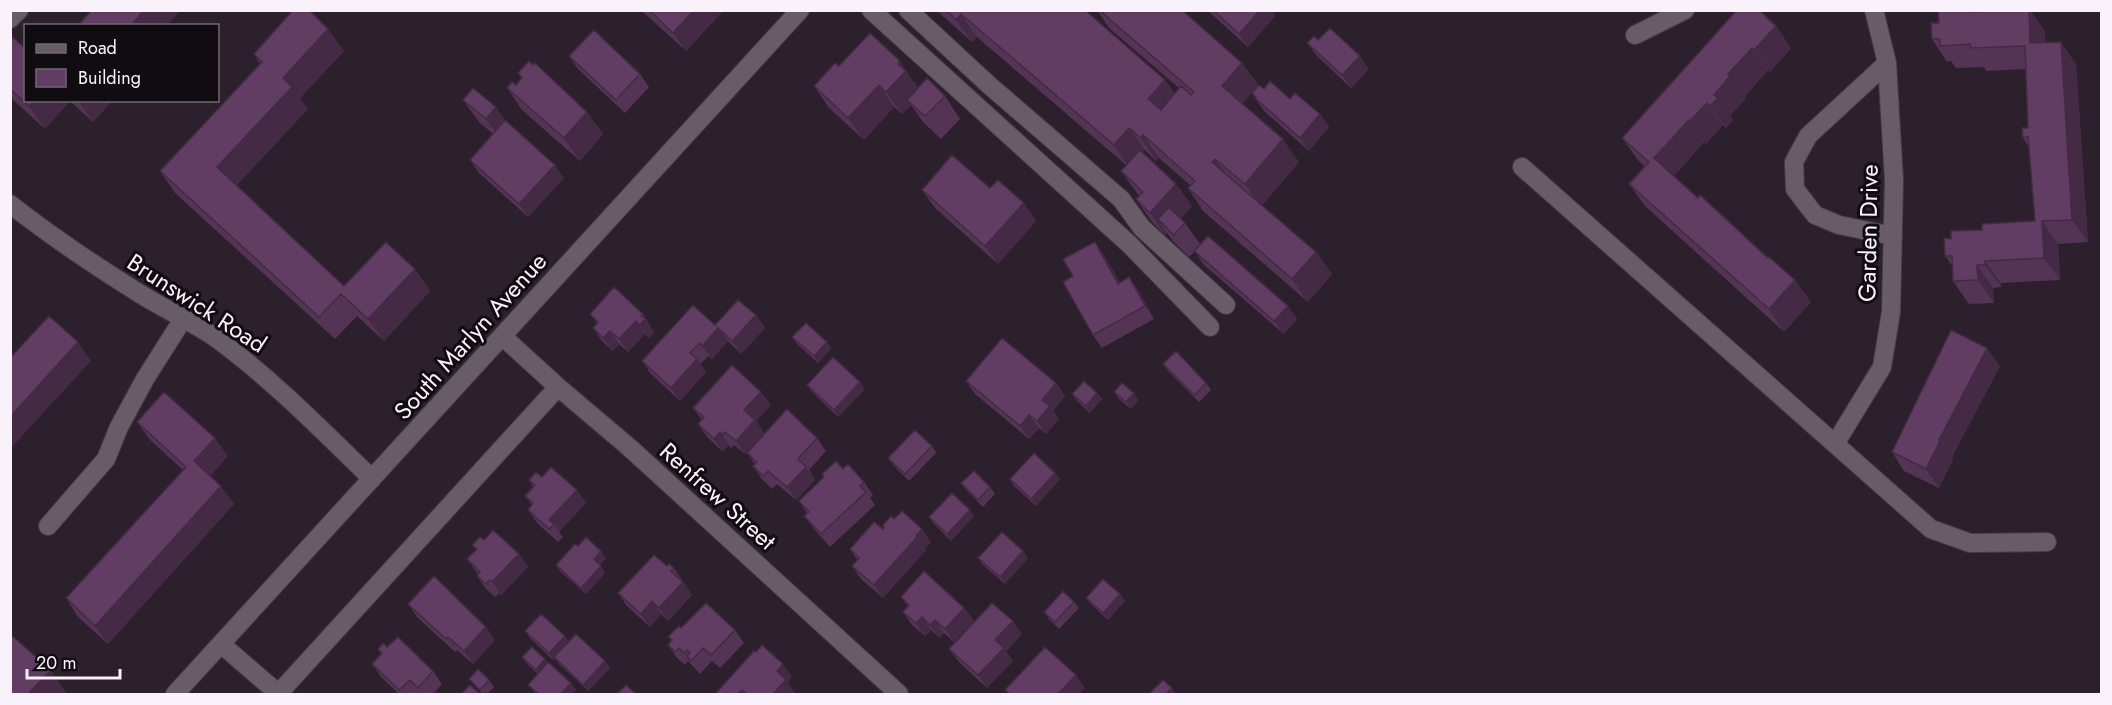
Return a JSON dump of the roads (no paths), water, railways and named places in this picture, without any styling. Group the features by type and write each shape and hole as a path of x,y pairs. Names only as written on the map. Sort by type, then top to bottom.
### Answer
{"street":[{"path":"10,19 19,10"},
{"name":"South Marlyn Avenue","path":"175,694 800,10"},
{"path":"871,10 1129,244 1210,327"},
{"path":"908,10 989,85 1121,199 1142,228 1226,305"},
{"path":"1635,35 1685,10"},
{"name":"Garden Drive","path":"1835,444 1882,367 1891,312 1894,180 1887,63 1874,10"},
{"path":"1887,63 1808,136 1794,162 1795,189 1815,215 1839,225 1893,236"},
{"path":"1522,166 1931,529 1970,543 2047,542"},
{"name":"Brunswick Road","path":"10,204 42,229 141,294 211,335 275,385 372,479"},
{"path":"48,526 106,459 119,427 145,379 183,319"},
{"name":"Renfrew Street","path":"502,336 638,456 899,694"},
{"path":"221,644 279,694 558,387"}]}
